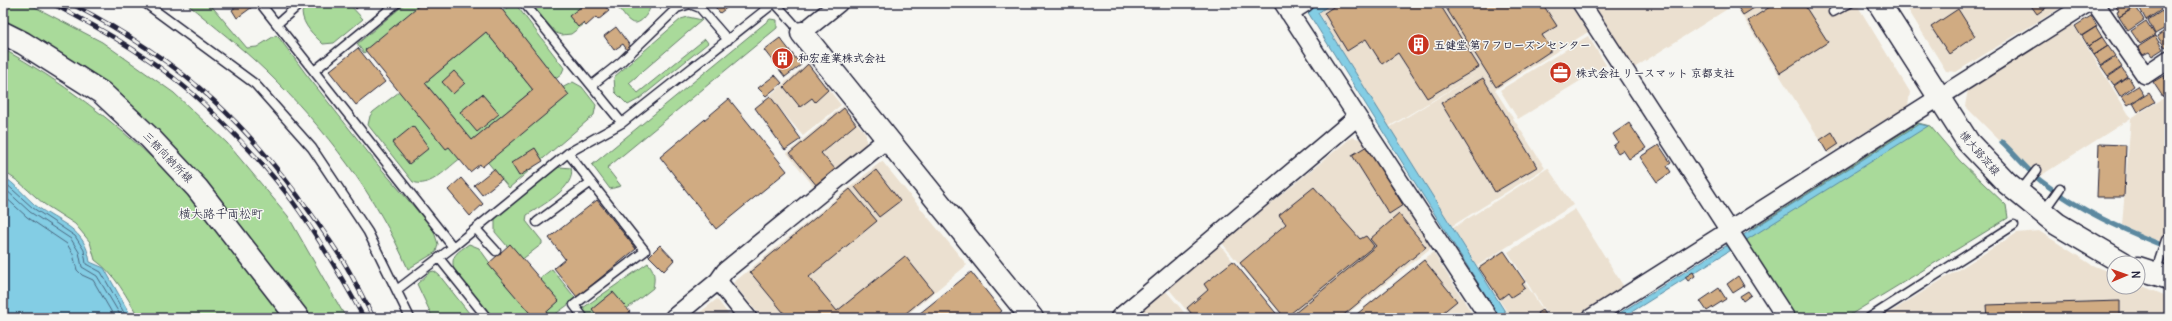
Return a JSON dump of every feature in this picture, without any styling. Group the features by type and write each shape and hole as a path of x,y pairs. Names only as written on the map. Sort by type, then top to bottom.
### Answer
{"street":[{"path":"839,3 802,33 1032,318"},
{"path":"1581,3 1786,318"},
{"name":"横大路淀線","path":"1879,3 1968,142 2007,183 2025,186 2049,204 2057,224 2109,255"},
{"path":"1591,318 2088,3"},
{"path":"2095,3 2145,74 2169,59"},
{"path":"1293,7 1357,117 1488,318"},
{"name":"三栖向納所線","path":"3,33 23,43 102,93 150,138 197,188 298,318"},
{"path":"1119,318 1357,117"},
{"path":"673,318 718,281 724,271 887,139"},
{"path":"718,281 748,318"}],"lane":[{"path":"145,3 255,84 312,148 368,232 398,289 410,318"},
{"path":"260,3 453,247"},
{"path":"277,24 301,3"},
{"path":"314,71 397,3"},
{"path":"524,3 622,123"},
{"path":"398,289 476,229 568,153 622,123 775,3 802,33"},
{"path":"1833,12 1850,3"},
{"path":"592,85 621,62 677,8 690,4 700,8 728,40"},
{"path":"568,153 645,251 574,305 583,317 581,318"},
{"path":"2025,186 2038,170"},
{"path":"537,222 591,182"},
{"path":"2049,204 2060,188"},
{"path":"1869,318 2014,225"},
{"path":"476,229 496,251"},
{"path":"2154,273 2166,240"},
{"path":"439,258 487,318"}],"shaded area":[{"path":"1330,3 1569,3 1588,32 1495,90 1545,168 1452,226 1389,128 1482,71 1388,127 1318,11"},
{"path":"1593,3 1730,3 1732,6 1634,68"},
{"path":"1734,3 1856,3 1910,92 1908,106 1829,154"},
{"path":"1904,3 2068,3 1956,72 1946,71"},
{"path":"2073,24 2131,118 2037,178 1965,106 1968,89"},
{"path":"1588,36 1606,65 1518,119 1500,90"},
{"path":"808,63 841,105 803,136 769,96"},
{"path":"2169,95 2169,244 2144,236 2122,225 2131,118"},
{"path":"843,106 866,134 866,147 815,188 787,153"},
{"path":"1352,137 1364,140 1432,247 1342,318 1284,318 1222,243"},
{"path":"882,161 967,265 903,318 762,318 733,283"},
{"path":"1548,168 1573,205 1477,266 1453,228"},
{"path":"1575,209 1624,287 1575,318 1549,318 1508,252"},
{"path":"2039,231 2092,265 2106,271 2106,295 2146,295 2146,287 2164,295 2169,302 2169,318 1881,318 2017,233"},
{"path":"1220,245 1278,318 1193,318 1168,288"},
{"path":"1504,250 1548,318 1511,318 1478,267"},
{"path":"1433,252 1475,318 1351,318"},
{"path":"1165,290 1189,318 1132,318"},
{"path":"717,299 731,318 693,318"}],"green space":[{"path":"3,3 27,3 102,42 174,93 227,143 288,216 346,318 307,318 120,96 84,67 3,24"},
{"path":"186,3 209,3 247,48 257,47 276,35 378,165 433,229 438,244 436,252 408,269 381,215 365,189 348,164 309,116 267,72"},
{"path":"312,3 348,3 363,19 334,43 323,44 304,22 302,12"},
{"path":"406,3 425,3 364,53 357,44"},
{"path":"533,3 649,3 650,8 643,19 637,23 634,23 628,20 619,9 613,6 608,6 571,34 562,35 556,33 536,10"},
{"path":"512,5 517,6 564,68 561,75 554,80 499,13"},
{"path":"688,17 702,20 629,83 638,93 705,39 708,43 639,99 628,105 615,92 614,77 681,19"},
{"path":"770,19 777,20 777,28 607,168 621,186 610,189 592,165"},
{"path":"486,32 533,90 472,140 425,83"},
{"path":"3,49 45,74 85,102 124,133 160,166 195,201 227,239 285,318 139,318 115,279 95,260 90,242 75,224 44,204 19,182 3,171"},
{"path":"573,82 582,87 596,105 594,115 509,188 485,159 560,89"},
{"path":"403,89 461,158 438,176 426,182 413,182 368,125 370,116 373,112"},
{"path":"1918,123 1930,126 1960,161 2006,205 2008,218 1845,318 1793,318 1746,243 1750,230"},
{"path":"560,167 571,168 569,182 549,201 527,215 526,221 542,241 542,244 520,261 495,232 495,218 554,169"},
{"path":"469,244 479,248 492,266 536,281 552,269 576,299 550,318 494,318 454,270 454,257"},
{"path":"648,263 654,275 653,288 615,318 583,318 577,312"},
{"path":"434,271 439,275 473,318 433,318 417,284 430,272"}],"water":[{"path":"1302,3 1311,3 1314,7 1321,3 1332,3 1318,13 1509,318 1500,318"},
{"path":"1919,124 1928,126 1622,318 1612,318"},
{"path":"3,176 35,205 62,222 77,234 83,241 90,262 104,268 132,318 3,318"}],"building":[{"path":"241,3 253,3 255,5 237,18 232,10"},
{"path":"338,3 349,3 349,7 338,5"},
{"path":"352,3 363,3 356,9"},
{"path":"422,3 497,3 569,95 482,167 480,164 470,172 449,147 446,149 365,50","holes":["486,32 533,90 472,140 425,83"]},
{"path":"586,3 603,3 609,11 598,20 596,17 586,26 583,23 578,27 569,16"},
{"path":"712,3 733,3 720,13"},
{"name":"五健堂 第７フローズンセンター","path":"1339,3 1439,3 1479,67 1427,98 1398,53 1382,64 1366,39 1347,51 1324,13"},
{"path":"1443,3 1542,3 1557,26 1542,35 1552,50 1496,87"},
{"path":"1735,3 1762,3 1743,15"},
{"path":"1776,3 1803,3 1828,42 1780,73 1748,21"},
{"path":"2029,3 2053,3 2037,14"},
{"path":"2134,3 2136,6 2119,17 2117,12 2119,11 2114,4"},
{"path":"2142,3 2157,3 2161,10 2146,20 2138,5"},
{"path":"2136,7 2144,20 2128,31 2119,17"},
{"path":"1958,9 1975,36 1949,54 1931,27"},
{"path":"2162,11 2169,26 2155,34 2148,20"},
{"path":"2091,16 2097,26 2081,36 2075,26"},
{"path":"2146,21 2155,35 2140,44 2131,31"},
{"path":"616,27 631,47 627,50 623,44 614,50 604,36"},
{"path":"2096,27 2102,37 2088,46 2082,36"},
{"path":"2169,28 2169,45 2165,47 2157,36"},
{"path":"2155,36 2163,49 2152,56 2149,52 2143,55 2138,47"},
{"path":"2102,37 2108,46 2094,55 2088,46"},
{"name":"和宏産業株式会社","path":"780,38 801,65 785,77 764,50"},
{"path":"2108,46 2115,56 2101,65 2094,55"},
{"path":"358,48 385,82 356,105 329,71"},
{"path":"2115,57 2122,67 2108,76 2101,66"},
{"path":"808,64 828,90 815,102 812,98 800,107 784,87"},
{"path":"2122,68 2127,76 2114,85 2108,77"},
{"path":"454,71 465,83 453,94 442,82"},
{"path":"2169,73 2169,85 2164,76"},
{"path":"775,75 782,83 766,96 758,88"},
{"path":"2128,76 2134,86 2120,96 2114,86"},
{"path":"2163,76 2169,86 2169,93 2163,97 2153,82"},
{"path":"1483,78 1537,167 1495,192 1441,103"},
{"path":"2138,86 2144,95 2128,105 2122,96"},
{"path":"2149,93 2155,102 2138,112 2133,103"},
{"path":"482,94 499,114 477,132 460,112"},
{"path":"770,96 801,139 785,150 755,108"},
{"path":"729,99 787,171 716,229 660,157"},
{"path":"844,108 856,124 821,153 836,170 817,186 790,153"},
{"path":"1629,123 1646,148 1629,159 1623,150 1618,153 1613,146 1618,142 1613,134"},
{"path":"413,126 429,148 409,164 392,143"},
{"path":"1832,132 1839,144 1827,152 1820,140"},
{"path":"2099,144 2126,145 2124,197 2097,197"},
{"path":"1659,145 1671,163 1667,166 1671,172 1657,182 1640,157"},
{"path":"1367,146 1403,205 1389,214 1352,155"},
{"path":"535,148 543,161 519,176 511,163"},
{"path":"494,169 502,179 482,195 474,185"},
{"path":"876,170 900,201 879,217 855,187"},
{"path":"461,178 483,204 470,216 448,190"},
{"path":"1314,187 1360,239 1366,236 1374,246 1285,318 1240,263 1286,224 1279,215"},
{"path":"850,189 877,221 809,277 837,311 905,256 933,291 900,318 788,318 750,272"},
{"path":"597,200 636,249 577,297 554,268 565,259 549,238"},
{"path":"1399,214 1426,247 1340,318 1289,318 1376,246 1370,239"},
{"path":"510,244 559,301 540,318 534,318 488,264"},
{"path":"660,245 674,260 664,271 649,256"},
{"path":"1504,251 1525,282 1522,284 1525,288 1511,297 1508,293 1500,299 1479,268"},
{"path":"1424,260 1457,301 1436,318 1352,318"},
{"path":"1233,261 1280,318 1195,318 1187,308 1208,290 1204,284"},
{"path":"971,272 1002,311 993,318 914,318"},
{"path":"1693,272 1695,276 1688,281 1685,277"},
{"path":"1738,276 1744,286 1733,293 1727,284"},
{"path":"1719,288 1726,299 1707,311 1700,301"},
{"path":"1748,291 1751,295 1743,301 1740,296"},
{"path":"613,292 630,312 622,318 599,318 592,309"},
{"path":"2120,301 2120,318 1987,318 1986,305"},
{"path":"1542,310 1547,318 1541,318 1537,313"}],"waterway":[{"path":"2002,142 2036,177 2071,202 2119,227 2169,248"}],"railway":[{"path":"51,3 113,37 153,63 190,91 230,129 263,165 303,216 322,244 364,318"},
{"path":"70,3 126,35 180,72 213,100 249,136 282,175 328,238 346,266 374,318"}],"place":[{"name":"五健堂 第７フローズンセンター","path":"1418,45"},
{"name":"和宏産業株式会社","path":"783,58"},
{"name":"株式会社 リースマット 京都支社","path":"1561,73"}],"district":[{"name":"横大路千両松町","path":"221,213"}]}
